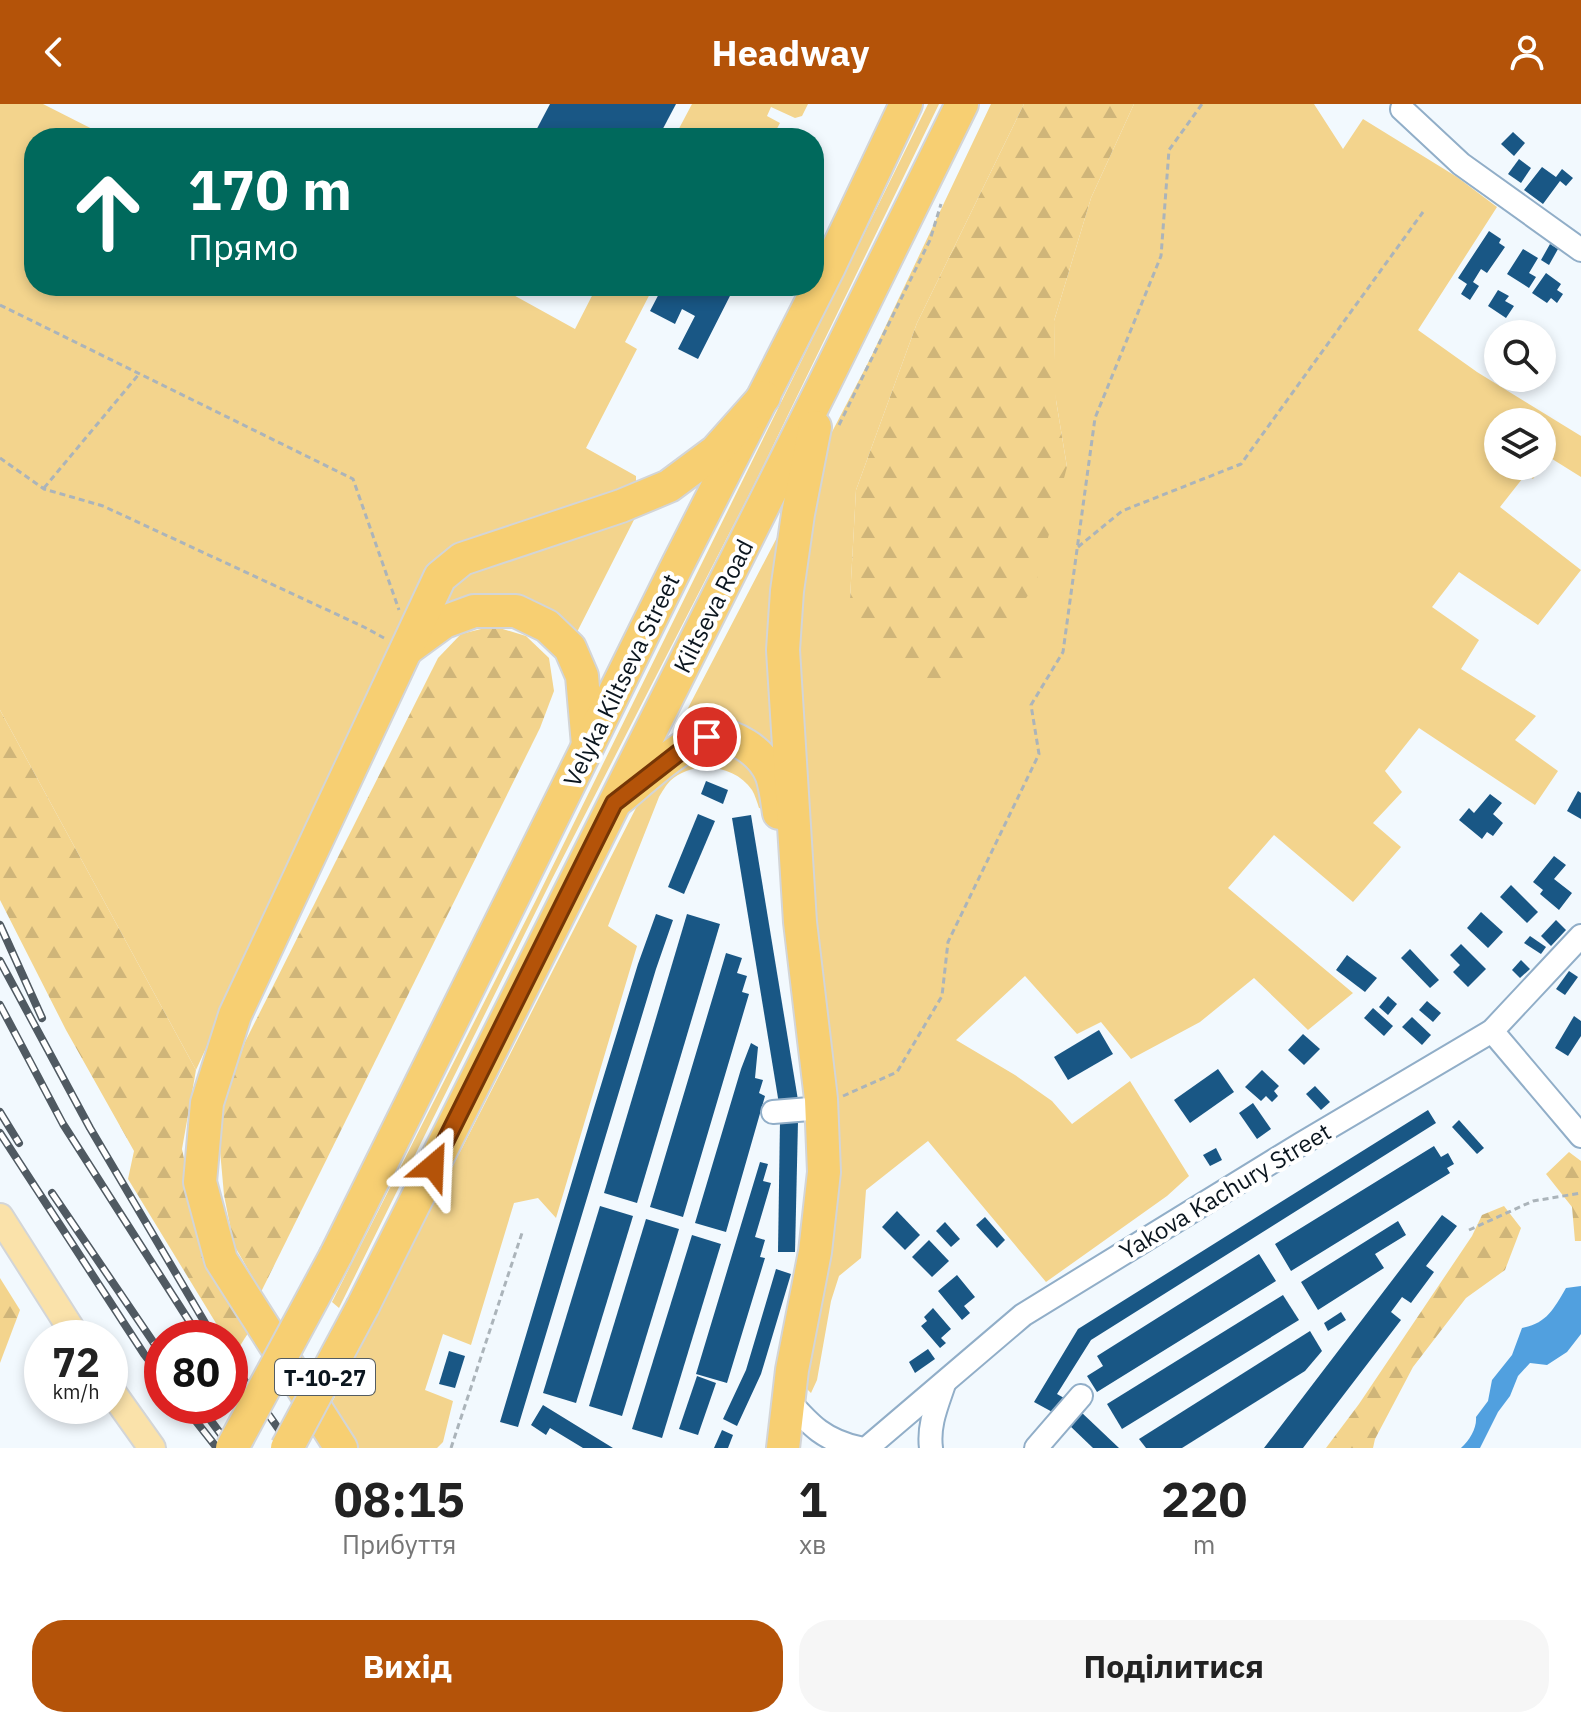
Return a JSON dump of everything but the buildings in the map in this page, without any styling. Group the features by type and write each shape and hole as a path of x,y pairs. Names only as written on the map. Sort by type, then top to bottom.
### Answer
{"highway":[{"name":"Velyka Kiltseva Street","path":"824,276 906,104"},
{"name":"Kiltseva Road","path":"287,1448 363,1306 962,104"},
{"name":"Velyka Kiltseva Street","path":"232,1448 336,1255 814,296"},
{"path":"783,1448 788,1400 815,1252 824,1172 822,1104 800,922 783,650 798,514 823,386"},
{"path":"341,1448 221,1260 200,1182 207,1103 235,1015 440,577 462,559 621,506 669,486 716,451 764,397"},
{"path":"407,645 444,622 474,611 516,611 547,626 570,648 582,676 588,747"},
{"path":"614,803 686,747 707,737 727,737 746,745 771,775 800,922"}],"main road":[{"path":"0,1217 66,1320"},
{"path":"128,1415 150,1446"}],"street":[{"path":"1402,109 1461,164 1581,250"},
{"name":"Yakova Kachury Street","path":"867,1448 1023,1315 1492,1031 1581,936"},
{"path":"1492,1031 1581,1136"},
{"path":"773,1112 822,1104"},
{"path":"931,1448 929,1433 945,1381"},
{"path":"1044,1445 1081,1396"},
{"path":"788,1400 823,1436 859,1448"}],"path":[{"path":"822,1104 897,1072 942,996 948,942 1039,754 1031,705 1063,652 1095,418 1161,256 1169,150 1202,104"},
{"path":"839,425 930,240 942,200"},
{"path":"1077,548 1122,511 1241,464 1423,212"},
{"path":"0,305 353,479 407,645"},
{"path":"44,489 139,374"},
{"path":"0,458 44,489 103,506 407,645"},
{"path":"1469,1230 1533,1201 1581,1193"},
{"path":"451,1448 523,1230"}],"green space":[{"path":"0,104 43,104 90,128 24,128 24,296 515,296 575,329 592,296 649,296 625,342 637,349 586,448 636,476 636,488 434,568 394,637 196,1070 0,710"},
{"path":"692,104 808,104 802,116 795,118 771,107 767,116 780,123 777,128 679,128"},
{"path":"928,104 939,104 752,489 551,881 339,1308 332,1302 535,902"},
{"path":"991,104 1024,104 917,323 856,490 850,599 1067,467 1055,394 1054,321 1091,198 1134,104 1314,104 1343,149 1363,119 1457,177 1497,207 1418,330 1484,376 1484,392 1510,392 1536,408 1484,408 1484,480 1521,480 1500,507 1581,570 1538,625 1459,572 1432,607 1479,640 1461,669 1536,716 1515,740 1558,771 1535,805 1419,728 1385,771 1402,792 1373,823 1401,847 1353,902 1274,835 1228,888 1353,993 1308,1030 1254,978 1200,1022 1131,1059 1101,1022 1077,1034 1025,976 956,1040 1052,1101 1072,1124 1130,1081 1189,1176 1167,1196 1046,1282 928,1141 866,1190 861,1258 839,1276 831,1301 817,1380 811,1393 800,1382 822,1257 802,817 759,808 752,790 744,781 724,770 701,768 679,774 659,797 608,926 637,946 556,1218 538,1198 514,1203 471,1345 443,1334 425,1390 453,1401 443,1442 437,1448 350,1448 327,1412 870,359"},
{"path":"1024,104 1134,104 1091,198 1054,321 1056,400 1067,467 1035,586 979,661 933,694 881,655 850,599 856,490 917,323"},
{"path":"1556,421 1581,436 1581,477 1556,461"},
{"path":"641,506 574,638 551,610 517,595 436,615 453,580"},
{"path":"493,626 526,636 549,658 554,691 540,728 261,1292 234,1245 224,1195 219,1139 224,1103 245,1042 438,658 461,634"},
{"path":"0,710 196,1070 182,1149 201,1243 241,1320 214,1320 128,1179 134,1151 66,1030 0,900"},
{"path":"1569,1152 1581,1161 1581,1241 1575,1241 1572,1207 1546,1174"},
{"path":"1504,1206 1521,1228 1505,1270 1466,1298 1413,1367 1373,1448 1326,1448 1472,1236 1482,1215"},
{"path":"0,1278 20,1310 0,1363"}],"water":[{"path":"1581,1286 1581,1334 1567,1352 1547,1365 1530,1363 1518,1376 1480,1448 1461,1448 1472,1434 1476,1417 1488,1401 1492,1380 1512,1355 1522,1328 1543,1319 1566,1288"}],"railway":[{"path":"0,925 42,1018"},
{"path":"0,961 90,1128 203,1320"},
{"path":"0,1005 63,1124 188,1320"},
{"path":"0,1112 19,1143"},
{"path":"0,1133 144,1354"},
{"path":"52,1193 144,1328"},
{"path":"248,1386 292,1448"},
{"path":"198,1424 217,1448"},
{"path":"213,1424 231,1448"}],"route":[{"path":"433,1166 614,803 686,747 707,737"}]}
